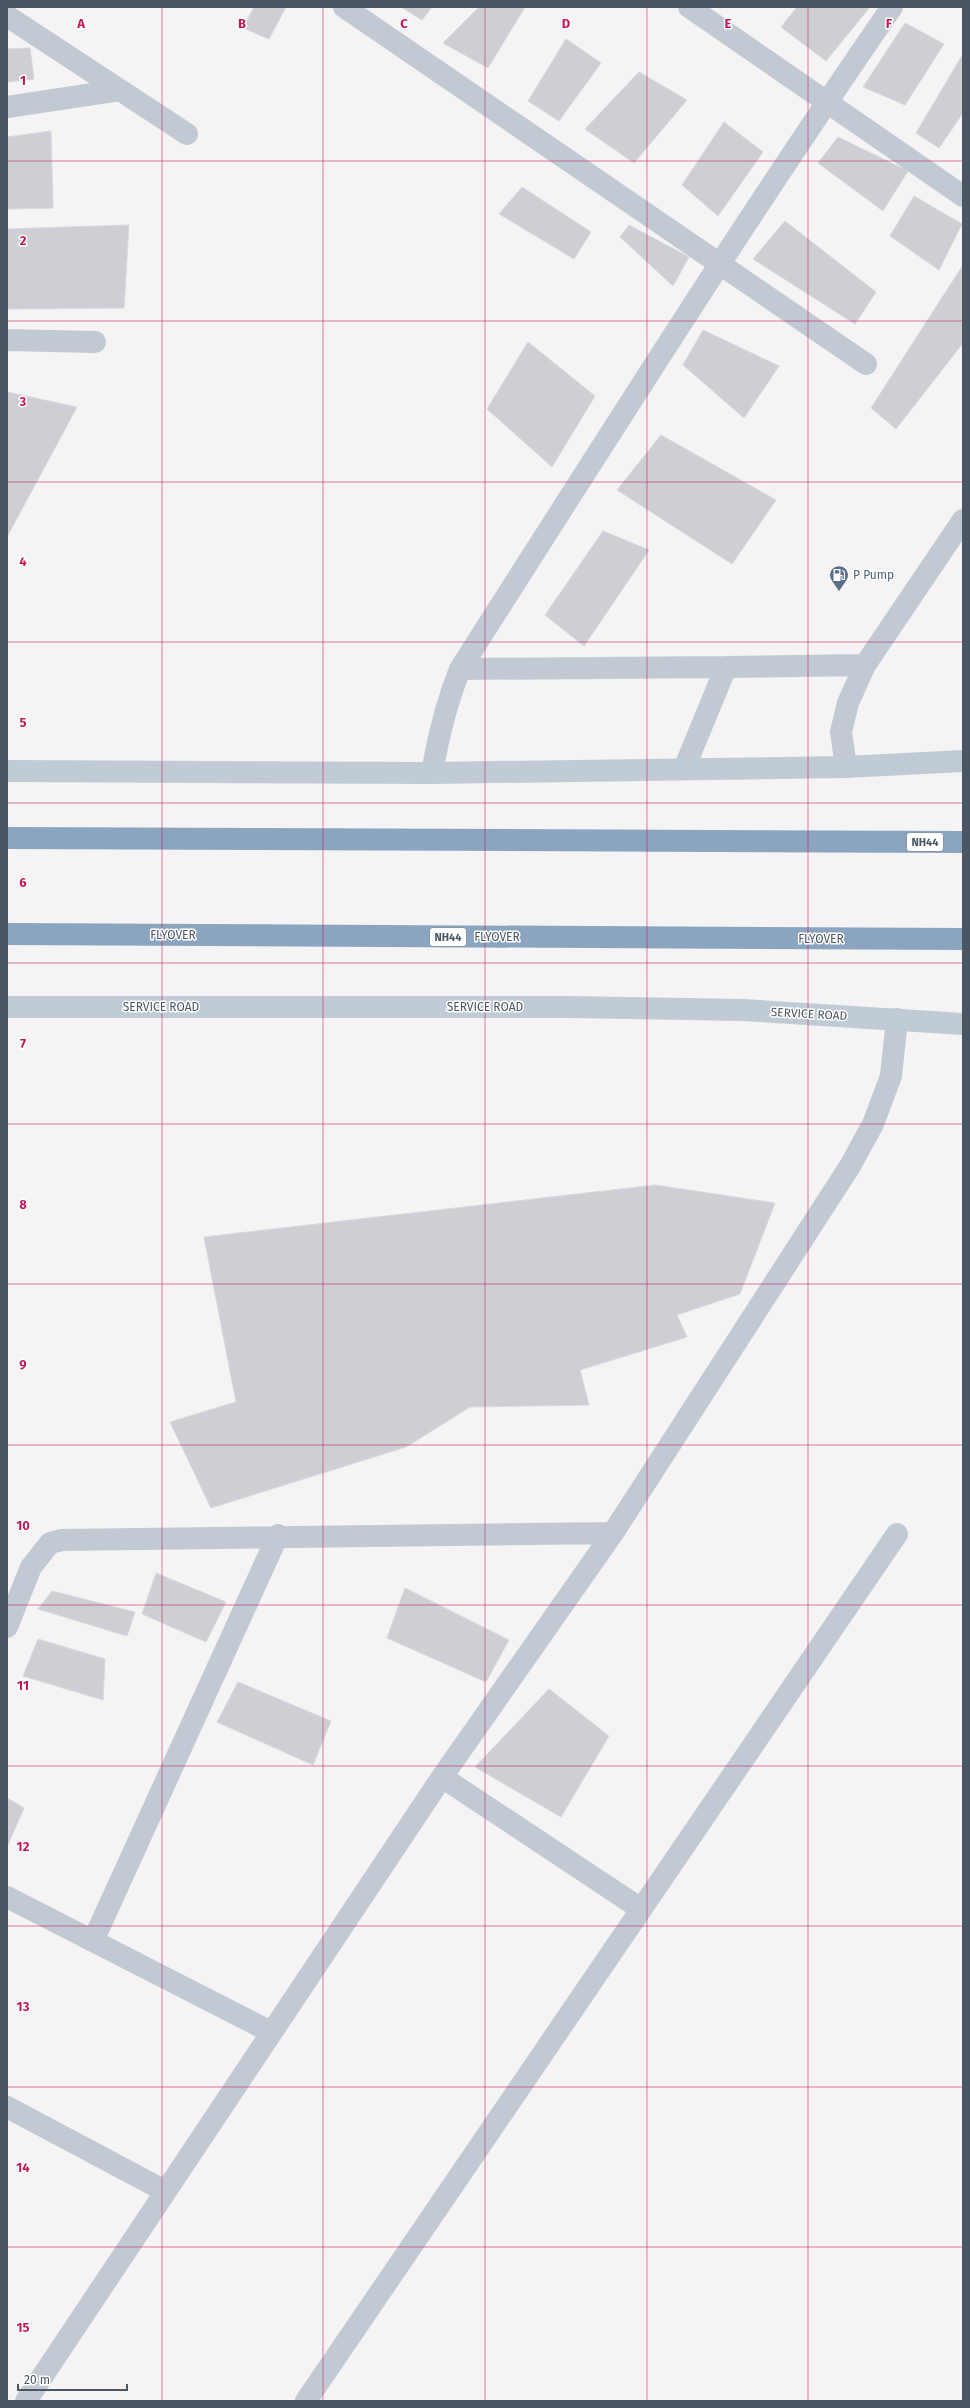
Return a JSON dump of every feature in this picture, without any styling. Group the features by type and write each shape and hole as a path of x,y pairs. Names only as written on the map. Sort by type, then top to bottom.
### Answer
{"highway":[{"name":"NH44","path":"7,838 963,842"},
{"name":"FLYOVER","path":"7,934 963,940"}],"street":[{"path":"344,7 866,364"},
{"path":"689,7 963,196"},
{"path":"432,773 438,736 446,704 460,669 826,101 892,7"},
{"path":"7,16 187,134"},
{"path":"7,107 120,90"},
{"path":"7,340 95,342"},
{"path":"846,767 840,732 848,703 865,665 963,520"},
{"path":"460,669 865,665"},
{"path":"684,769 726,667"},
{"path":"7,771 432,773 846,767 963,761"},
{"name":"SERVICE ROAD","path":"7,1007 578,1007 743,1010 963,1024"},
{"path":"26,2401 164,2191 442,1777 613,1533 850,1166 873,1124 891,1076 896,1019"},
{"path":"7,1627 31,1567 50,1543 62,1540 278,1536 613,1533"},
{"path":"306,2401 897,1534"},
{"path":"93,1941 278,1536"},
{"path":"442,1777 641,1909"},
{"path":"7,1897 271,2032"},
{"path":"7,2107 164,2191"}],"building":[{"path":"254,7 286,7 269,39 243,28"},
{"path":"401,7 432,7 422,20"},
{"path":"479,7 525,7 488,68 443,43"},
{"path":"797,7 870,7 826,61 781,27"},
{"path":"905,23 944,44 905,105 863,87"},
{"path":"566,39 601,63 559,121 528,101"},
{"path":"30,48 34,79 7,82 7,49"},
{"path":"963,54 963,113 939,148 916,133"},
{"path":"639,72 687,100 634,163 585,129"},
{"path":"724,122 763,152 718,216 682,185"},
{"path":"51,131 53,208 7,209 7,137"},
{"path":"838,137 908,171 883,211 818,163"},
{"path":"522,187 591,232 574,259 499,214"},
{"path":"914,196 962,224 939,270 890,236"},
{"path":"785,221 876,292 855,324 753,259"},
{"path":"129,225 124,308 7,309 7,229"},
{"path":"629,225 689,257 673,286 620,237"},
{"path":"963,265 963,343 896,429 871,408"},
{"path":"703,330 779,366 744,418 683,365"},
{"path":"528,342 595,396 552,467 487,409"},
{"path":"7,392 77,407 7,537"},
{"path":"661,435 776,500 732,564 617,490"},
{"path":"603,531 649,550 584,646 545,615"},
{"path":"655,1185 775,1203 740,1294 677,1315 687,1337 580,1370 589,1405 470,1407 406,1447 211,1508 170,1422 236,1402 204,1237"},
{"path":"156,1573 226,1602 206,1642 142,1614"},
{"path":"405,1588 509,1640 486,1682 387,1638"},
{"path":"52,1591 135,1612 127,1636 38,1609"},
{"path":"38,1639 105,1659 103,1700 23,1676"},
{"path":"238,1682 331,1721 313,1765 217,1722"},
{"path":"549,1689 609,1736 561,1817 475,1767"},
{"path":"7,1798 24,1808 7,1847"}],"place":[{"name":"P Pump","path":"839,592"}]}
